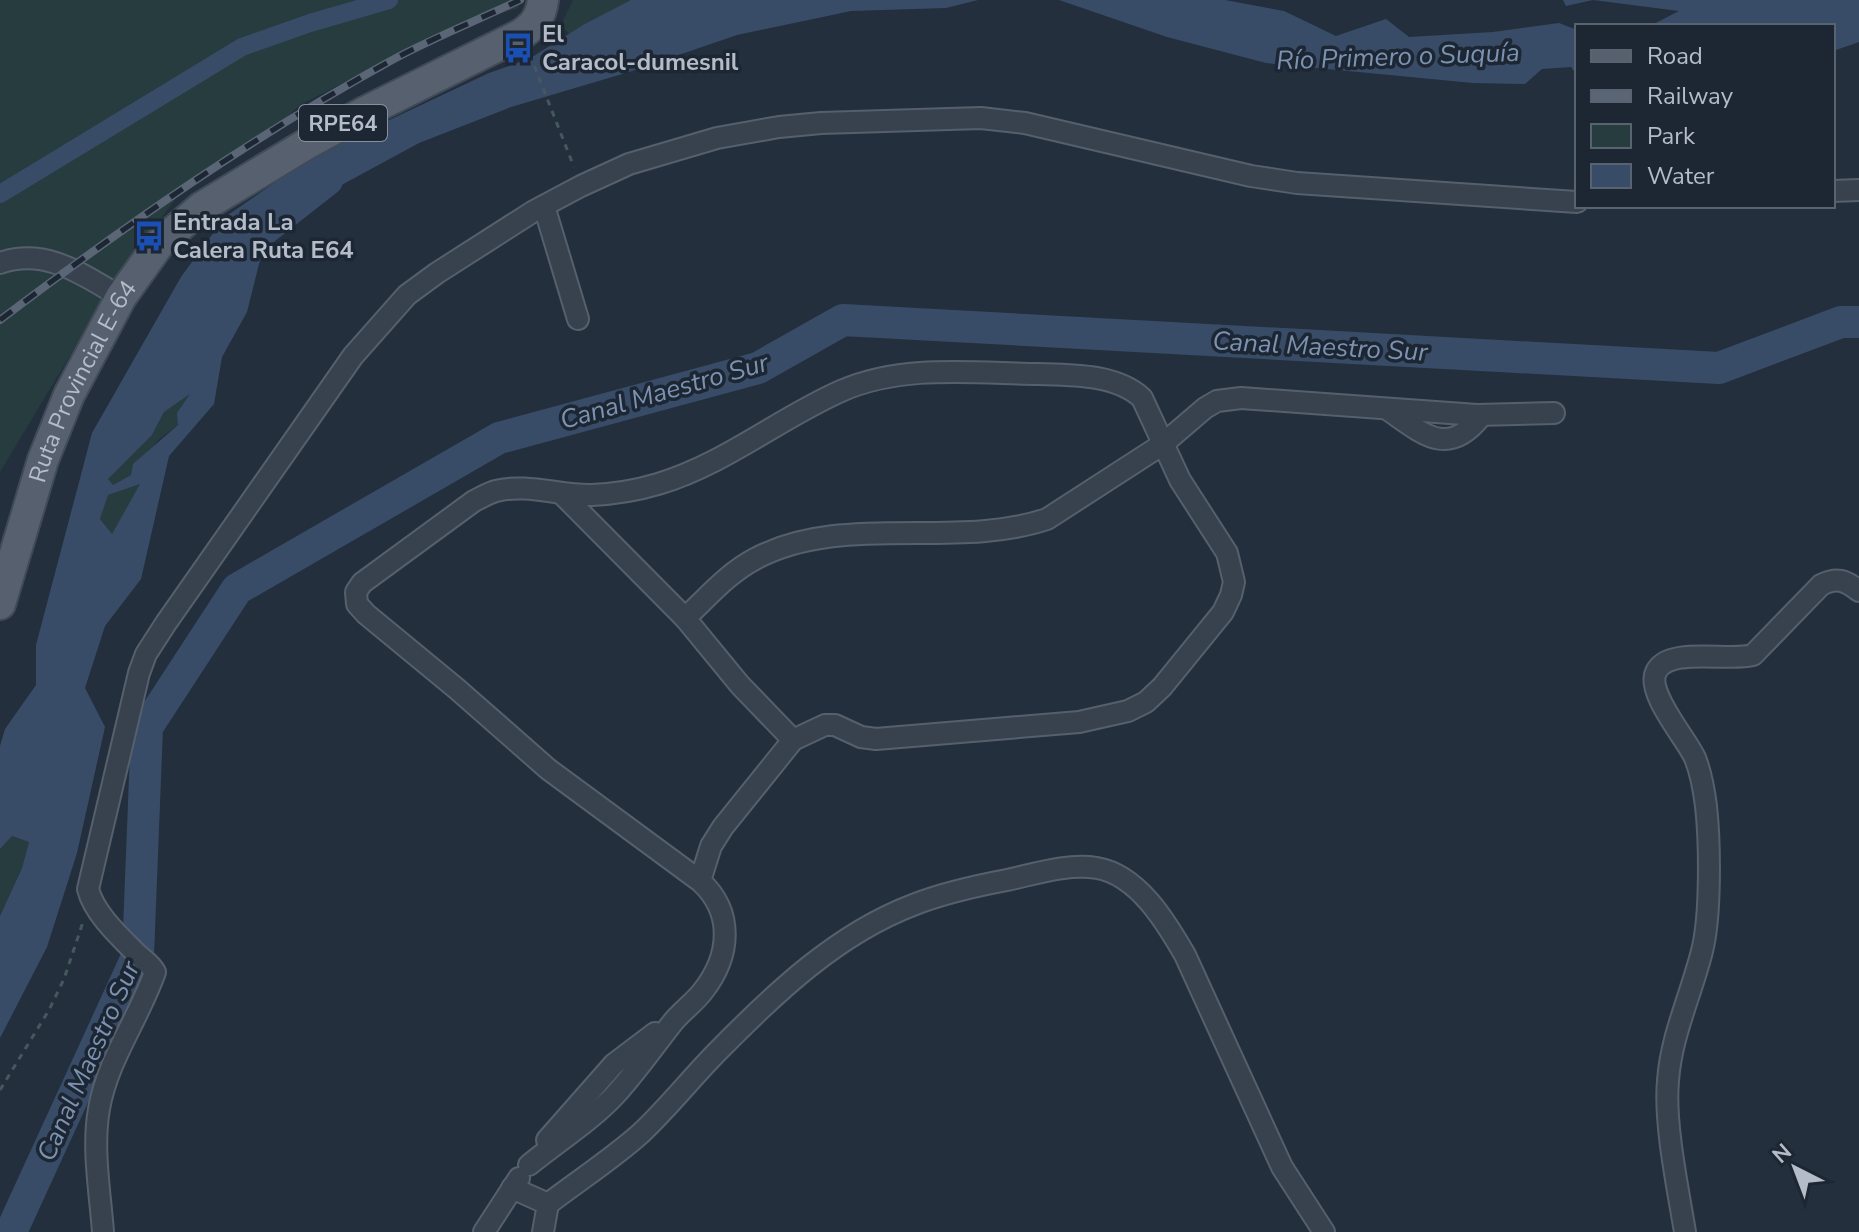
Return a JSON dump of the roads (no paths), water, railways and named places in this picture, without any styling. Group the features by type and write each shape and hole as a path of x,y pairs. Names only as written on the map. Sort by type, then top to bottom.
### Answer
{"main road":[{"name":"Ruta Provincial E-64","path":"0,604 55,426 86,358 121,297 159,244 202,207 342,124 520,35 536,22 543,0"}],"street":[{"path":"103,1232 96,1131 99,1106 155,972 150,963 112,927 90,899 88,889 139,673 146,654 166,623 353,356 407,295 437,273 544,206 629,164 717,138 821,123 981,118 1025,123 1251,176 1373,190 1575,202"},
{"path":"1835,191 1859,190"},
{"path":"544,206 578,319"},
{"path":"0,263 31,257 52,260 121,297"},
{"path":"484,1232 555,1129 614,1064 679,1016 703,992 715,972 726,925 714,893 548,769 366,614 357,604 356,592 362,583 474,501 494,491 511,489 593,495 656,485 691,472 750,443 844,390 904,375 932,372 1060,375 1118,383 1131,388 1142,398 1193,501 1227,553 1234,582 1223,612 1162,687 1146,702 1128,711 1079,722 876,739 861,737 835,725 825,725 793,740 723,827 711,846 700,881"},
{"path":"685,618 736,570 774,549 827,538 1025,526 1047,519 1163,444 1217,401 1231,398 1482,415 1554,413"},
{"path":"561,493 685,618 740,685 793,740"},
{"path":"1685,1232 1667,1083 1672,1047 1703,949 1707,920 1706,808 1695,758 1655,690 1653,677 1658,668 1669,660 1683,657 1741,659 1753,655 1821,585 1831,580 1848,582 1859,591"},
{"path":"543,1232 548,1204 639,1134 721,1048 805,969 851,936 911,905 962,889 1062,869 1098,868 1137,889 1153,904 1167,925 1185,955 1282,1167 1324,1232"},
{"path":"512,1188 548,1204"}],"water":[{"path":"631,0 978,0 946,8 851,11 737,35 629,72 511,107 419,143 336,188 280,212 262,252 247,312 222,357 214,404 169,456 141,579 105,626 85,688 105,727 77,853 47,947 0,1038 0,916 22,868 29,842 12,836 0,849 0,746 5,729 36,685 36,645 92,433 181,277 225,217 315,155 489,73 529,59","holes":["190,394 177,413 178,425 133,464 131,475 113,485 108,479 152,435 164,412","140,484 112,534 100,519 108,495"]},
{"path":"1059,0 1225,0 1284,11 1336,36 1386,19 1409,37 1493,32 1559,23 1575,29 1575,72 1571,67 1542,69 1525,84 1473,83 1266,63 1167,37"},
{"path":"1563,0 1593,0 1566,6"},
{"path":"1593,0 1859,0 1859,42 1835,50 1835,24 1654,24 1679,11"}],"waterway":[{"path":"0,194 242,47 389,0"},
{"name":"Río Primero o Suquía","path":"244,245 327,180"},
{"name":"Canal Maestro Sur","path":"11,1232 138,955 147,727 237,589 499,438 758,368 843,320 1719,368 1841,322 1859,322"}],"railway":[{"path":"0,320 143,216 292,118 409,51 520,0"}],"place":[{"name":"El Caracol-dumesnil","path":"518,48"},
{"name":"Entrada La Calera Ruta E64","path":"149,236"}]}
